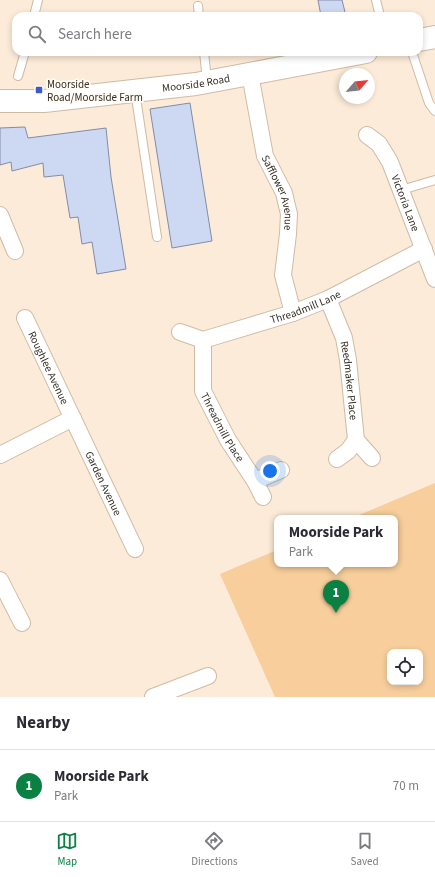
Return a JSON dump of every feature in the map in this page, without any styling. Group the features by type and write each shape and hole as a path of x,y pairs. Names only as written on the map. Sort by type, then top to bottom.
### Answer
{"street":[{"path":"423,39 435,37"},
{"name":"Moorside Road","path":"0,101 44,101 135,91 250,74 345,56"},
{"name":"Safflower Avenue","path":"250,74 265,156 284,193 289,214 283,275 293,313"},
{"name":"Victoria Lane","path":"367,134 379,144 390,162 435,279"},
{"path":"0,214 15,251"},
{"name":"Threadmill Lane","path":"203,340 293,313 328,299 424,249"},
{"name":"Reedmaker Place","path":"328,299 344,338 348,360 356,440"},
{"name":"Roughlee Avenue","path":"24,318 73,418"},
{"path":"180,332 203,340"},
{"name":"Threadmill Place","path":"203,340 203,391 228,440 255,481 262,497"},
{"path":"0,455 73,418"},
{"name":"Garden Avenue","path":"73,418 136,548"},
{"path":"337,459 348,452 356,440 372,458"},
{"path":"255,481 281,470"},
{"path":"0,580 22,623"},
{"path":"153,697 208,676"}],"lane":[{"path":"35,12 38,0"},
{"path":"376,0 379,12"},
{"path":"198,6 199,12"},
{"path":"18,76 24,56"},
{"path":"204,56 207,81"},
{"path":"413,56 429,103 435,111"},
{"path":"135,91 157,237"},
{"path":"401,190 435,180"}],"shaded area":[{"path":"435,483 435,697 275,697 220,574 274,551 274,567 398,567 398,515 359,515"}],"building":[{"path":"318,0 342,0 345,12 320,12"},
{"path":"190,103 212,241 172,248 150,109"},
{"path":"25,127 28,138 106,128 111,177 126,269 97,274 92,242 82,244 78,217 70,218 63,175 44,177 43,163 12,171 11,162 0,165 0,128"}],"place":[{"name":"Moorside Road/Moorside Farm","path":"39,90"},
{"name":"Moorside Park","path":"336,613"}]}
